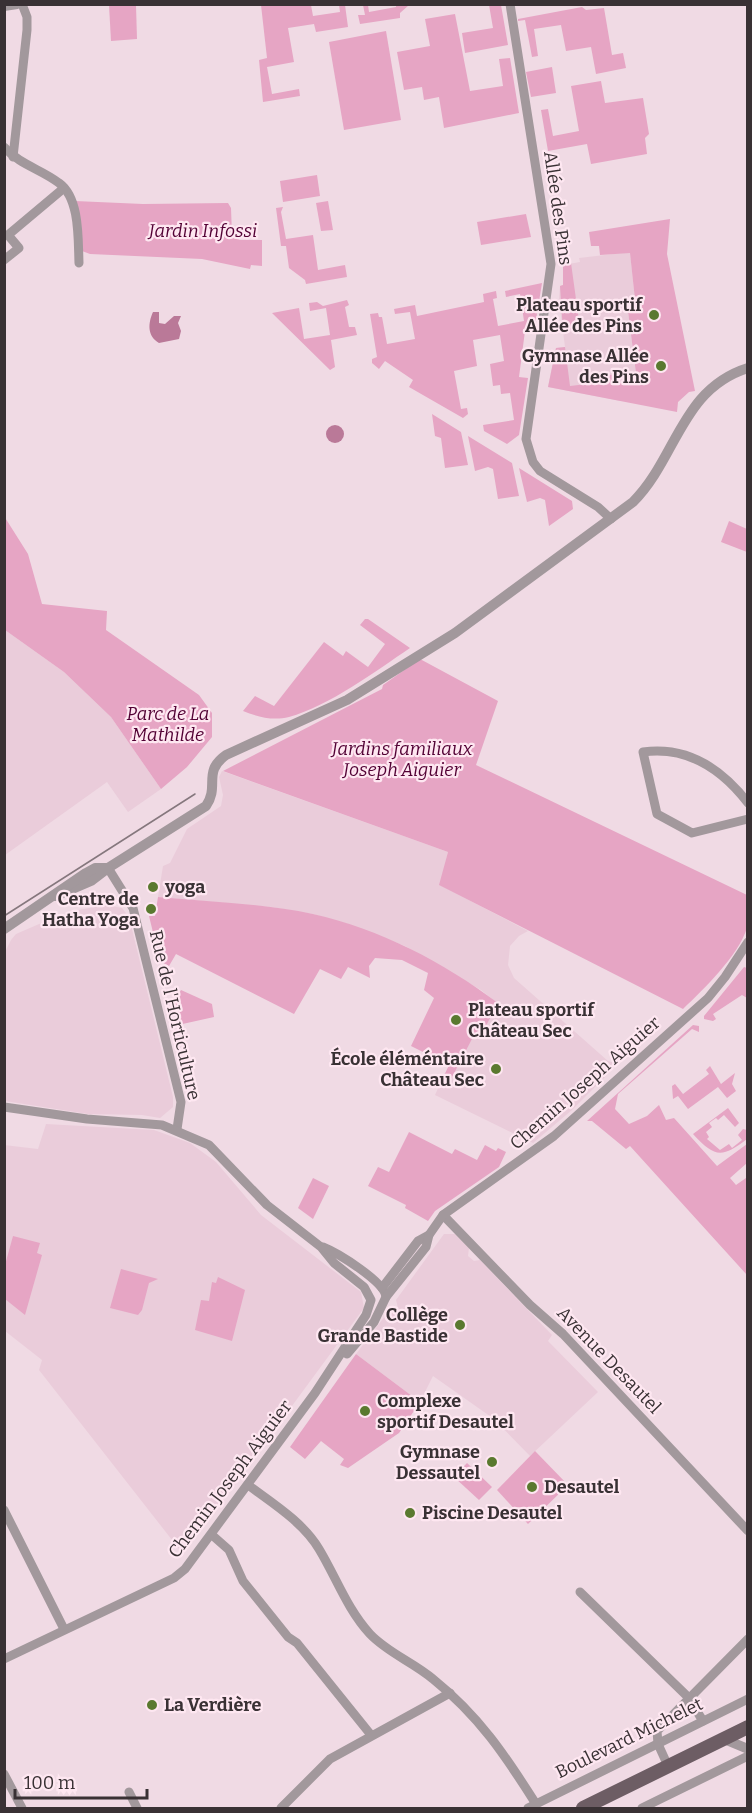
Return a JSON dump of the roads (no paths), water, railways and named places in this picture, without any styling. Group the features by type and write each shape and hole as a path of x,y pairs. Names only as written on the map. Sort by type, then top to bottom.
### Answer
{"main road":[{"path":"583,1809 608,1803 668,1766 747,1727"}],"street":[{"path":"14,157 27,30 27,17 22,4"},
{"name":"Allée des Pins","path":"510,4 551,264 526,439 533,462 540,471 598,507 611,519"},
{"path":"4,147 14,157 64,188 72,199 79,263"},
{"path":"4,261 19,248 8,235 64,188"},
{"path":"4,929 95,868 108,868 206,806 212,794 214,764 226,755 347,700 454,633 611,519 647,489 692,407 724,378 747,368"},
{"path":"724,378 747,373"},
{"path":"747,804 736,789 711,767 689,755 664,749 643,752 657,814 692,833 747,819"},
{"name":"Rue de l'Horticulture","path":"108,868 134,908 181,1102 177,1129"},
{"name":"Chemin Joseph Aiguier","path":"315,1392 374,1322 383,1294 418,1241 429,1235 443,1215 526,1157 590,1105 708,998 725,977 747,942"},
{"path":"4,1107 177,1129 209,1145 261,1200 321,1246 340,1254 383,1294 374,1303 364,1287 333,1263 321,1246"},
{"name":"Avenue Desautel","path":"443,1215 530,1305 563,1334 747,1531"},
{"name":"Chemin Joseph Aiguier","path":"4,1659 174,1578 185,1569 315,1392 366,1315 371,1290 383,1294"},
{"path":"248,1485 310,1537 351,1609 370,1633 384,1646 431,1677 478,1720 500,1746 532,1807"},
{"path":"4,1510 64,1629"},
{"path":"212,1534 229,1550 243,1581 288,1637 297,1642 371,1735"},
{"path":"580,1592 687,1697 704,1721"},
{"path":"668,1766 658,1744 657,1731 687,1697 747,1640"},
{"path":"281,1809 330,1759 450,1693"},
{"name":"Boulevard Michelet","path":"532,1807 747,1699"},
{"path":"724,1739 747,1749"},
{"path":"642,1809 747,1756"},
{"path":"4,1774 22,1809"},
{"path":"129,1792 136,1809"}],"tram line":[{"path":"4,916 195,794"}],"place":[{"name":"Plateau sportif Allée des Pins","path":"654,315"},
{"name":"Gymnase Allée des Pins","path":"661,366"},
{"name":"yoga","path":"153,887"},
{"name":"Centre de Hatha Yoga","path":"151,909"},
{"name":"Plateau sportif Château Sec","path":"456,1020"},
{"name":"École éléméntaire Château Sec","path":"496,1069"},
{"name":"Collège Grande Bastide","path":"460,1325"},
{"name":"Complexe sportif Desautel","path":"365,1411"},
{"name":"Gymnase Dessautel","path":"492,1462"},
{"name":"Desautel","path":"532,1487"},
{"name":"Piscine Desautel","path":"410,1513"},
{"name":"La Verdière","path":"152,1705"}],"park label":[{"name":"Jardin Infossi","path":"203,231"},
{"name":"Parc de La Mathilde","path":"168,724"},
{"name":"Jardins familiaux Joseph Aiguier","path":"402,759"}]}
